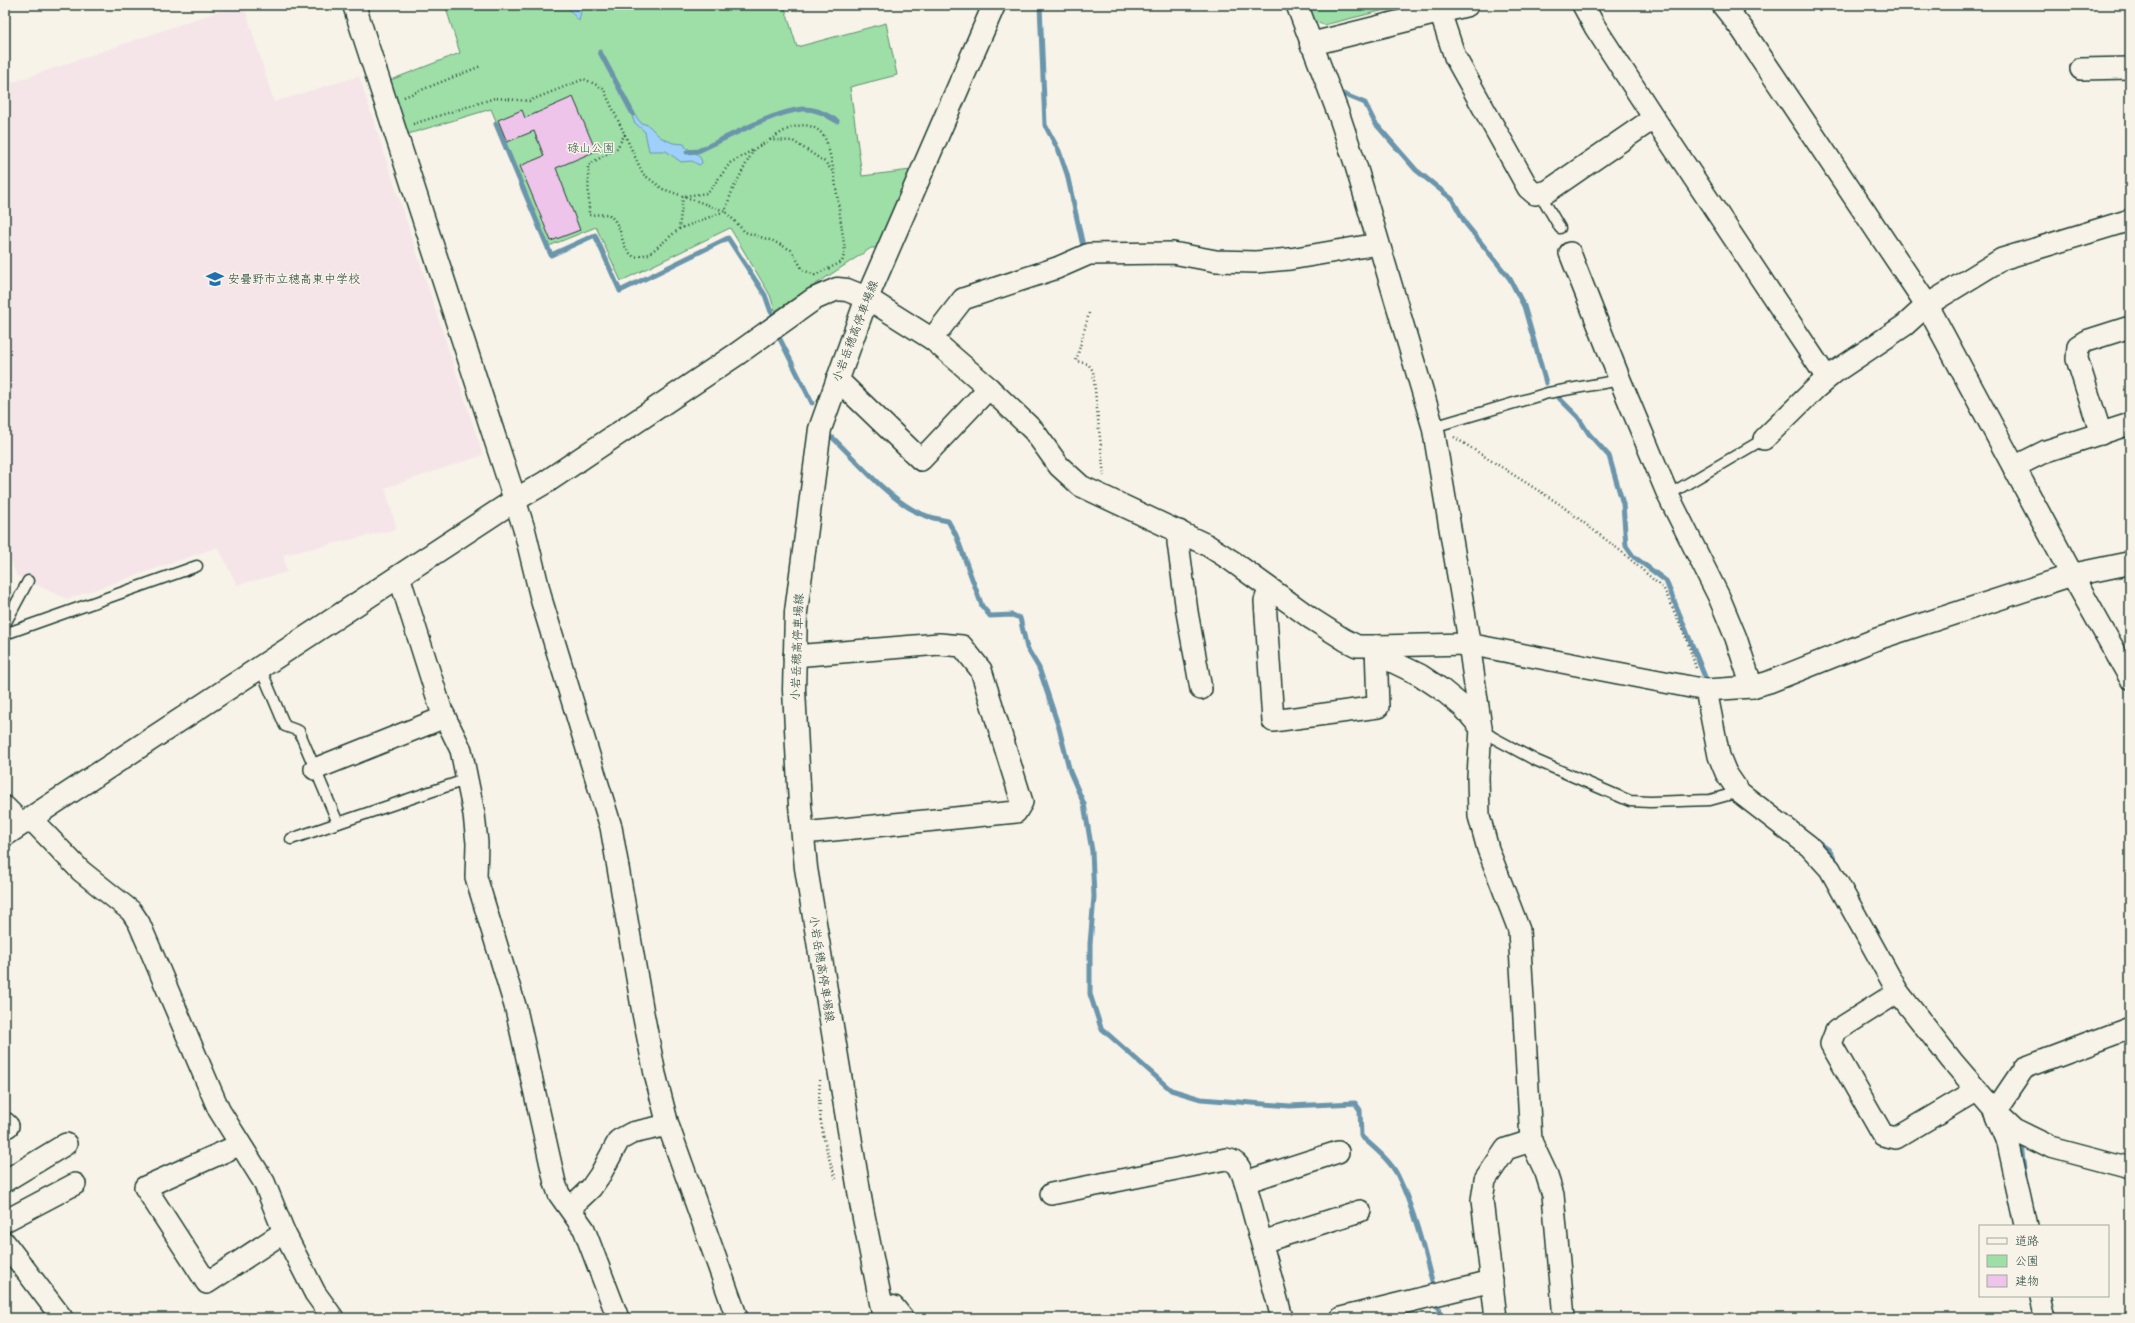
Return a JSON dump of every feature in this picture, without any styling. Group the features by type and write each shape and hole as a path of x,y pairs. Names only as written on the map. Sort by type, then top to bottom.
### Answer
{"street":[{"path":"354,5 515,500 525,532 542,602 612,827 643,1013 655,1074 668,1125 737,1318"},
{"name":"小岩岳穂高停車場線","path":"883,1312 861,1203 826,993 802,833 794,690 796,612 812,478 820,429 867,298 994,5"},
{"path":"1297,5 1340,118 1434,427 1458,571 1481,728 1479,816 1488,849 1519,930 1532,1141 1546,1173 1553,1195 1564,1318"},
{"path":"1311,44 1440,8 1467,5"},
{"path":"1583,5 1595,28 1827,378"},
{"path":"1723,5 1742,29 1927,305 2072,575 2130,678"},
{"path":"1440,8 1455,57 1528,188 1535,194 1548,192 1654,118"},
{"path":"2080,69 2130,68"},
{"path":"1764,439 1827,378 1905,325 1927,305 2002,259 2130,220"},
{"path":"932,339 963,299 1057,268 1089,254 1173,253 1216,261 1256,262 1290,259 1378,244"},
{"path":"1570,253 1620,380 1668,495 1719,597 1736,638 1752,687"},
{"path":"19,825 515,500 546,482 717,368 814,299 837,289 847,290 867,298 932,339 989,388 1034,431 1069,477 1081,486 1179,531 1232,561 1269,589 1345,640 1357,646 1468,644 1706,690 1752,687 1769,682 1877,639 2072,575 2130,563"},
{"path":"2101,434 2076,359 2078,346 2086,341 2130,328"},
{"path":"837,379 921,460 989,388"},
{"path":"2013,466 2022,464 2046,451 2130,424"},
{"path":"1179,531 1178,542 1187,612 1201,689"},
{"path":"399,576 441,709 461,750 468,779 477,843 475,862 477,884 516,1008 555,1183 559,1194 584,1228 618,1318"},
{"path":"1269,589 1265,601 1273,721 1378,707 1376,646"},
{"path":"794,656 939,644 962,646 981,670 1022,802 1016,812 802,833"},
{"path":"1376,646 1389,660 1420,675 1441,689 1463,707 1481,728"},
{"path":"1706,690 1719,756 1726,773 1739,792 1809,846 1830,868 1898,992 1995,1111 2014,1129 2051,1147 2130,1168"},
{"path":"315,769 446,717"},
{"path":"5,807 19,825 81,871 131,911 139,923 219,1110 239,1145 264,1182 284,1232 316,1293 333,1318"},
{"path":"1898,992 1836,1031 1831,1044 1883,1135 1896,1138 1977,1090"},
{"path":"1995,1111 2024,1068 2130,1028"},
{"path":"1995,1111 2008,1143 2026,1225"},
{"path":"570,1208 600,1175 619,1140 632,1133 668,1125"},
{"path":"1496,1318 1482,1200 1485,1180 1506,1149 1532,1141"},
{"path":"5,1181 66,1144"},
{"path":"239,1145 145,1187 207,1283 284,1232"},
{"path":"1245,1182 1338,1152"},
{"path":"1051,1194 1226,1159 1235,1160 1240,1167 1245,1182 1282,1318"},
{"path":"5,1221 75,1184"},
{"path":"1262,1242 1360,1211"},
{"path":"5,1243 62,1318"},
{"path":"1341,1318 1492,1281"},
{"path":"2040,1297 2045,1318"},
{"path":"883,1312 893,1306 902,1318"}],"lane":[{"path":"1540,194 1560,228"},
{"path":"1434,427 1548,392 1620,380"},
{"path":"1668,495 1764,439"},
{"path":"5,634 197,566"},
{"path":"5,624 28,581"},
{"path":"260,667 285,726 299,731 338,823"},
{"path":"1481,728 1494,738 1535,760 1630,801 1650,802 1710,800 1739,792"},
{"path":"291,839 468,779"}],"path":[{"path":"386,102 414,95 481,66"},
{"path":"395,129 495,98 529,101 584,79 603,88 643,174 663,189 725,211 745,232 774,241 791,250 803,270 815,275 842,262 845,251 834,173 824,136 815,128 798,125 784,129 770,140 730,162 708,192 683,196"},
{"path":"625,134 617,148 588,166 589,215 608,214 617,221 627,251 634,257 649,254 679,229 725,211 732,191 754,149"},
{"path":"770,140 793,141 825,162 834,173"},
{"path":"679,229 683,196"},
{"path":"1089,313 1076,361 1088,364 1094,371 1106,498"},
{"path":"1434,427 1558,503 1622,552 1664,589 1687,640 1699,679 1706,690"}],"shaded area":[{"name":"安曇野市立穂高東中学校","path":"236,5 244,5 274,102 359,76 483,455 385,488 397,529 283,555 287,572 237,585 218,547 67,599 17,576 5,548 5,85"}],"green space":[{"name":"碌山公園","path":"445,5 784,5 797,47 886,23 897,75 850,87 862,176 911,170 877,248 871,248 775,311 770,295 730,228 621,281 596,227 549,246 491,109 405,135 388,81 460,53"},
{"path":"1306,5 1380,5 1380,7 1405,5 1324,25 1313,21"}],"water":[{"path":"567,5 582,5 579,21 567,7"},
{"path":"630,109 641,123 648,125 660,137 673,143 684,144 686,148 699,156 702,163 699,165 692,161 681,162 666,151 649,151 645,132 634,122"}],"building":[{"path":"573,97 596,151 556,168 580,230 551,241 520,166 544,156 534,131 507,142 498,120 522,110 525,118"}],"waterway":[{"path":"1040,5 1045,125 1059,151 1067,174 1083,246"},
{"path":"600,52 633,114"},
{"path":"1343,94 1365,103 1375,123 1416,170 1452,199 1466,224 1510,279 1524,306 1546,383"},
{"path":"687,152 698,151 750,126 791,111 808,109 821,112 837,121"},
{"path":"496,124 551,255 595,235 620,291 728,238 765,295 771,312"},
{"path":"780,339 812,403"},
{"path":"1559,398 1578,417 1589,434 1609,456 1623,504 1626,546 1633,556 1666,581 1705,677"},
{"path":"833,438 871,477 902,503 921,514 948,521 956,535 982,606 990,616 1012,615 1020,618 1027,648 1039,668 1059,728 1070,772 1084,804 1092,851 1094,897 1090,944 1090,994 1101,1028 1171,1090 1201,1099 1290,1106 1355,1103 1360,1110 1361,1136 1391,1165 1404,1189 1419,1232 1434,1290"},
{"path":"1818,842 1829,850 1839,866"},
{"path":"2021,1143 2025,1174"},
{"path":"1436,1300 1441,1318"}],"place":[{"name":"安曇野市立穂高東中学校","path":"215,279"}]}
